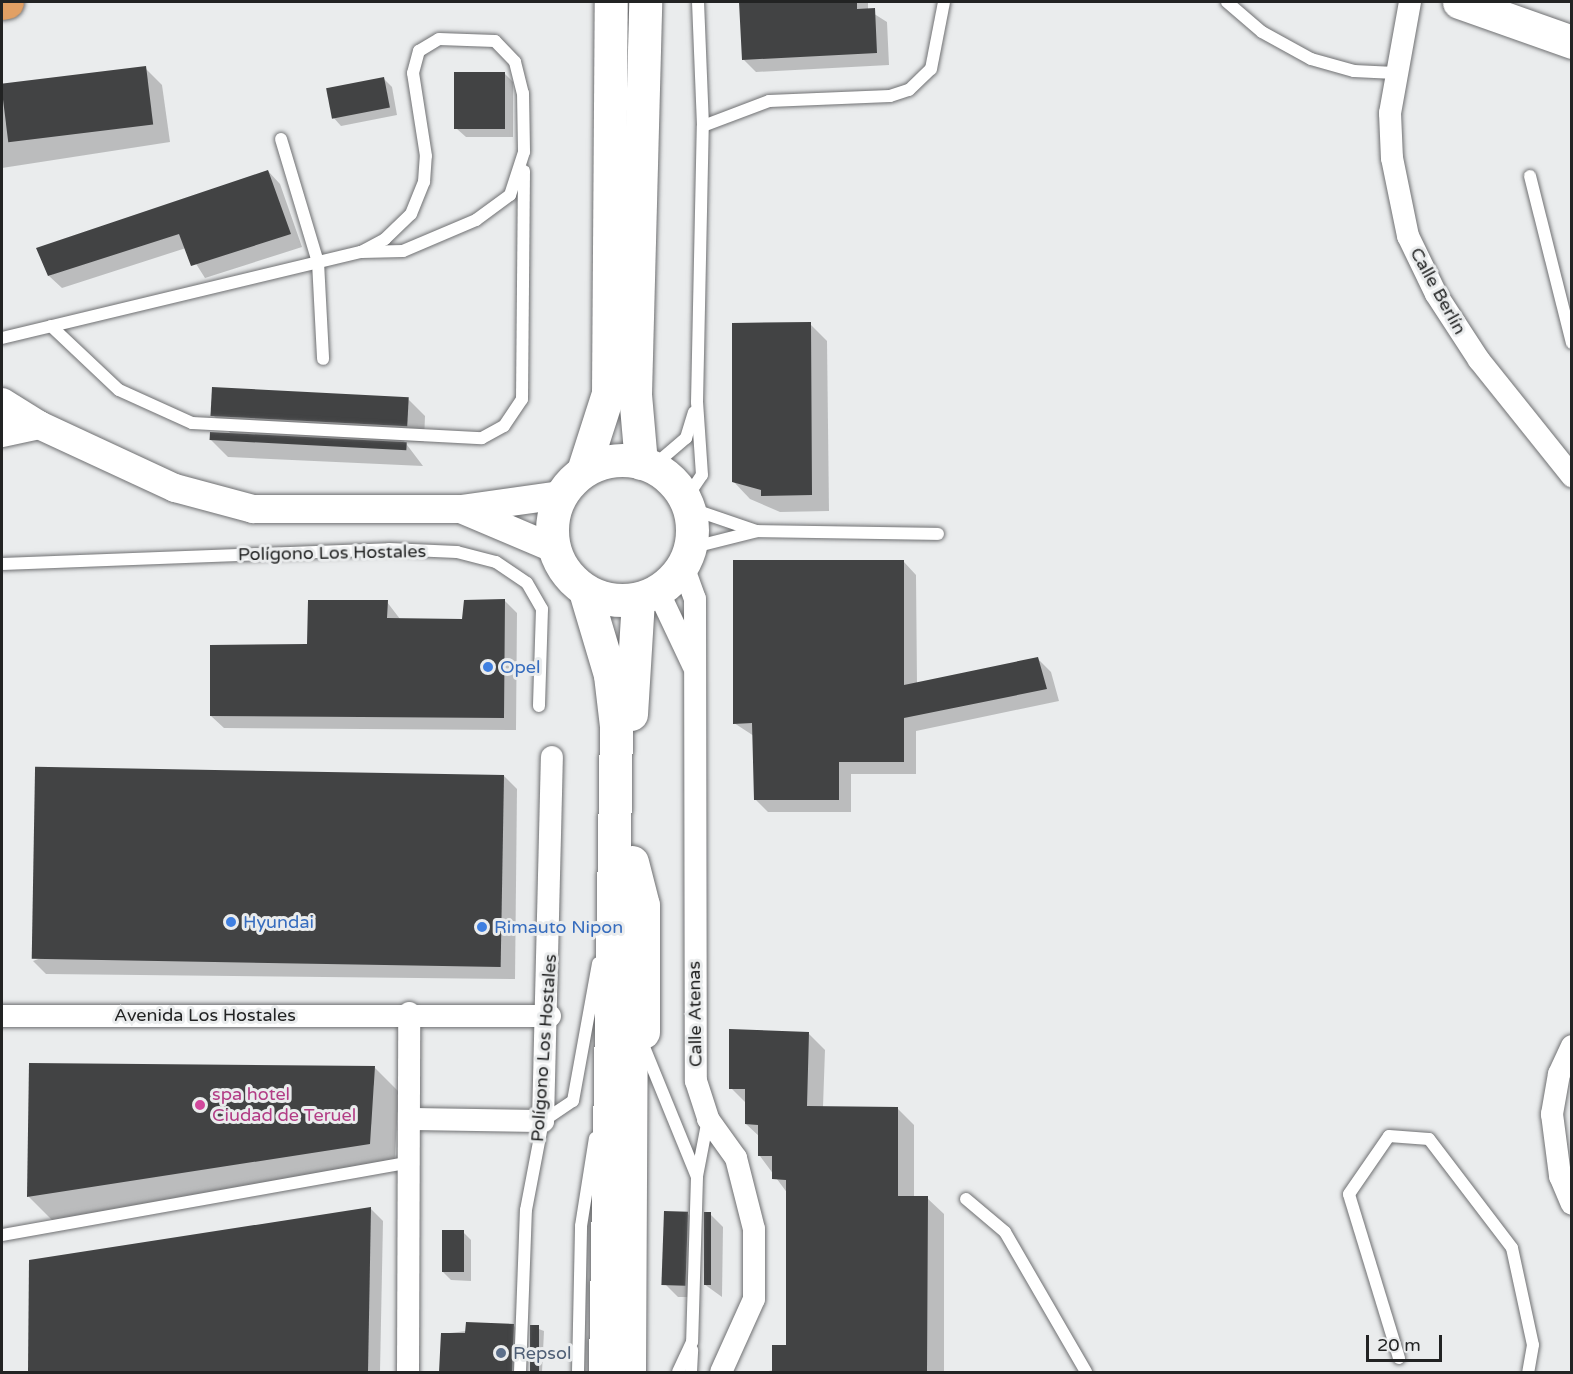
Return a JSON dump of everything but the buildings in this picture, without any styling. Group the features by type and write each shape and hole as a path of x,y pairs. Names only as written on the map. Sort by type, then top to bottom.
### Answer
{"highway":[{"path":"2,3 7,2"}],"main road":[{"path":"610,2 608,393 583,471 560,495 551,530 553,548 571,580 585,591 607,600 648,596"},
{"path":"645,2 635,394 646,465"},
{"path":"1459,2 1572,42"},
{"path":"583,471 621,460 646,465 687,504 686,557 648,596 631,685 629,1372"},
{"path":"585,591 610,675 616,726 608,1054 605,1372"},
{"path":"632,862 643,905 645,1372"}],"street":[{"name":"Calle Berlín","path":"1410,2 1395,73 1392,158 1419,261 1479,360 1572,476"},
{"path":"2,402 39,425 175,488 253,509 461,510 560,495"},
{"path":"2,433 39,425"},
{"path":"461,510 553,548"},
{"name":"Calle Atenas","path":"686,557 695,599 693,1043 708,1119 736,1158 754,1229 754,1299 721,1372"},
{"name":"Calle Atenas","path":"648,596 696,672"},
{"name":"Polígono Los Hostales","path":"543,1121 550,1016 552,757"},
{"path":"408,1372 410,1013"},
{"name":"Avenida Los Hostales","path":"2,1016 410,1013 550,1016"},
{"path":"1572,1046 1559,1074 1552,1114 1560,1176 1572,1204"},
{"path":"409,1119 543,1121"}],"lane":[{"path":"698,2 703,126 697,402 702,475 687,504 757,531 938,534"},
{"path":"703,126 769,100 890,96 909,90 931,69 944,2"},
{"path":"1227,2 1262,32 1311,59 1354,71 1395,73"},
{"path":"51,326 119,390 192,423 473,439 490,435 511,419 522,399 524,152 521,78 507,51 482,38 429,43 419,51 413,73 426,156 420,197 401,226 361,252"},
{"path":"281,139 318,262 323,359"},
{"path":"2,338 361,252 391,255 490,212 510,195 524,152"},
{"path":"1530,176 1572,343"},
{"path":"646,465 686,438 697,402"},
{"path":"686,557 757,531"},
{"name":"Polígono Los Hostales","path":"2,564 389,549 457,552 496,562 527,583 542,609 539,706"},
{"path":"543,1121 573,1101 599,957 616,726"},
{"path":"644,1047 697,1177"},
{"path":"578,1372 581,1226 608,1054"},
{"path":"691,1372 697,1177 708,1119"},
{"name":"Polígono Los Hostales","path":"520,1372 522,1241 543,1121"},
{"path":"1399,1358 1349,1194 1389,1136 1429,1139 1512,1248 1533,1345 1528,1372"},
{"path":"2,1235 408,1163"},
{"path":"966,1199 1005,1232 1082,1371"},
{"path":"678,1372 692,1342"}],"place":[{"name":"Opel","path":"488,667"},
{"name":"Hyundai","path":"231,922"},
{"name":"Rimauto Nipon","path":"482,927"},
{"name":"spa hotel Ciudad de Teruel","path":"200,1105"},
{"name":"Repsol","path":"501,1353"}]}
